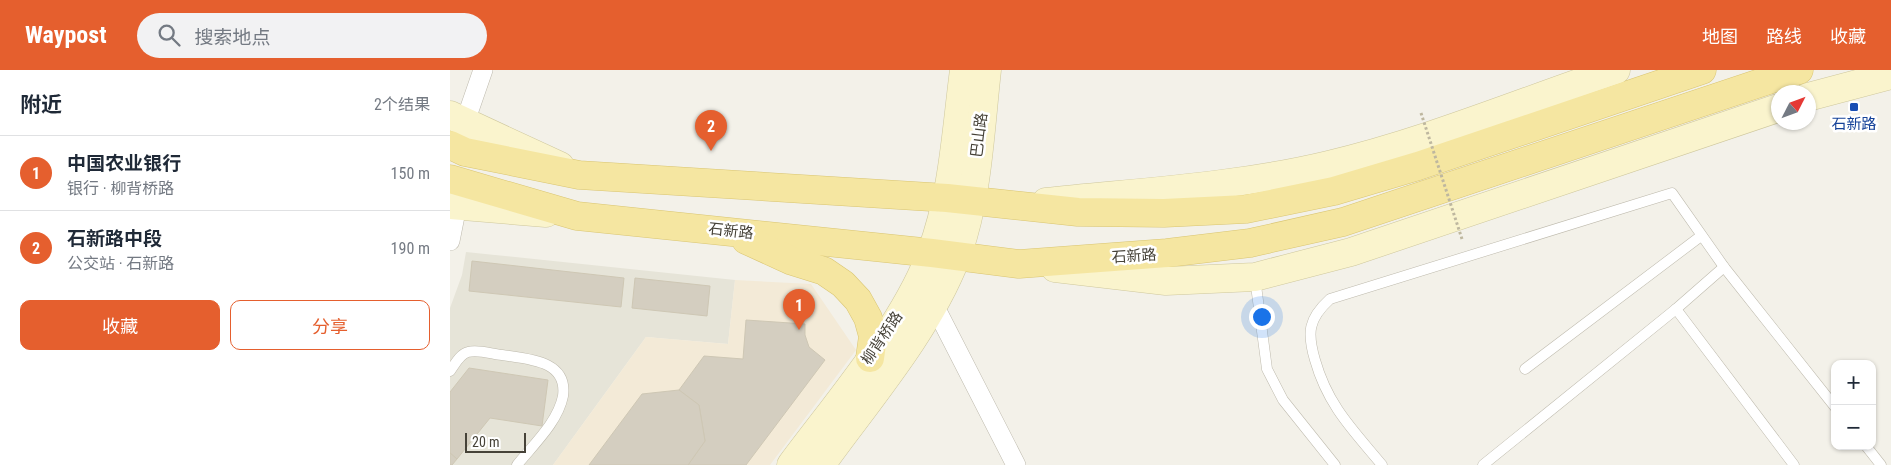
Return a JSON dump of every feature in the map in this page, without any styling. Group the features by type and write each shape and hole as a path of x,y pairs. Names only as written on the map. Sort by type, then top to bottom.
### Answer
{"main road":[{"path":"450,145 465,152 579,175 959,198 1078,212 1164,213 1246,208 1317,194 1418,166 1702,70"},
{"name":"石新路","path":"450,180 577,216 725,230 1018,264 1168,253 1250,243 1343,222 1799,70"},
{"path":"725,230 792,261 824,271 844,284 858,300 868,318 873,336 870,358"}],"street":[{"path":"483,70 457,119 579,175"},
{"name":"巴山路","path":"959,198 964,70"},
{"name":"巴山路","path":"959,198 987,70"},
{"path":"1020,205 1243,180 1328,166 1410,142 1616,70"},
{"path":"1816,96 1891,75"},
{"path":"1018,264 1166,281 1255,277 1351,252 1771,110"},
{"name":"柳背桥路","path":"820,465 914,336 934,302 959,198"},
{"path":"450,241 454,206 577,216"},
{"name":"柳背桥路","path":"791,465 944,255"},
{"path":"934,302 1016,465"}],"lane":[{"path":"1382,465 1336,409 1322,385 1310,342 1311,324 1317,310 1330,299 1672,193 1724,267 1833,405"},
{"path":"1525,369 1701,236"},
{"path":"1483,465 1676,309 1724,267"},
{"path":"1255,277 1267,369 1283,400 1335,465"},
{"path":"1676,309 1794,465"},
{"path":"450,371 462,355 474,351 538,361 554,368 559,374 563,383 563,396 558,410 517,465"},
{"path":"1869,450 1881,465"}],"path":[{"path":"1421,113 1462,240"}],"shaded area":[{"path":"466,252 735,280 728,344 646,337 553,465 450,465 450,308 462,275"},
{"path":"735,280 811,284 856,350 770,465 553,465 646,337 728,344"}],"building":[{"path":"472,261 624,278 621,307 469,291"},
{"path":"635,278 710,286 707,316 632,308"},
{"path":"746,320 805,324 805,335 809,347 825,360 746,465 688,465 705,441 699,405 679,390 704,356 743,359"},
{"path":"469,368 548,380 542,426 490,418 457,459 450,453 450,392"},
{"path":"679,390 699,405 705,441 688,465 589,465 642,394"},
{"path":"450,453 457,459 452,465 450,465"}],"place":[{"name":"石新路","path":"1854,107"},
{"name":"石新路中段","path":"711,151"},
{"name":"中国农业银行","path":"799,330"}]}
